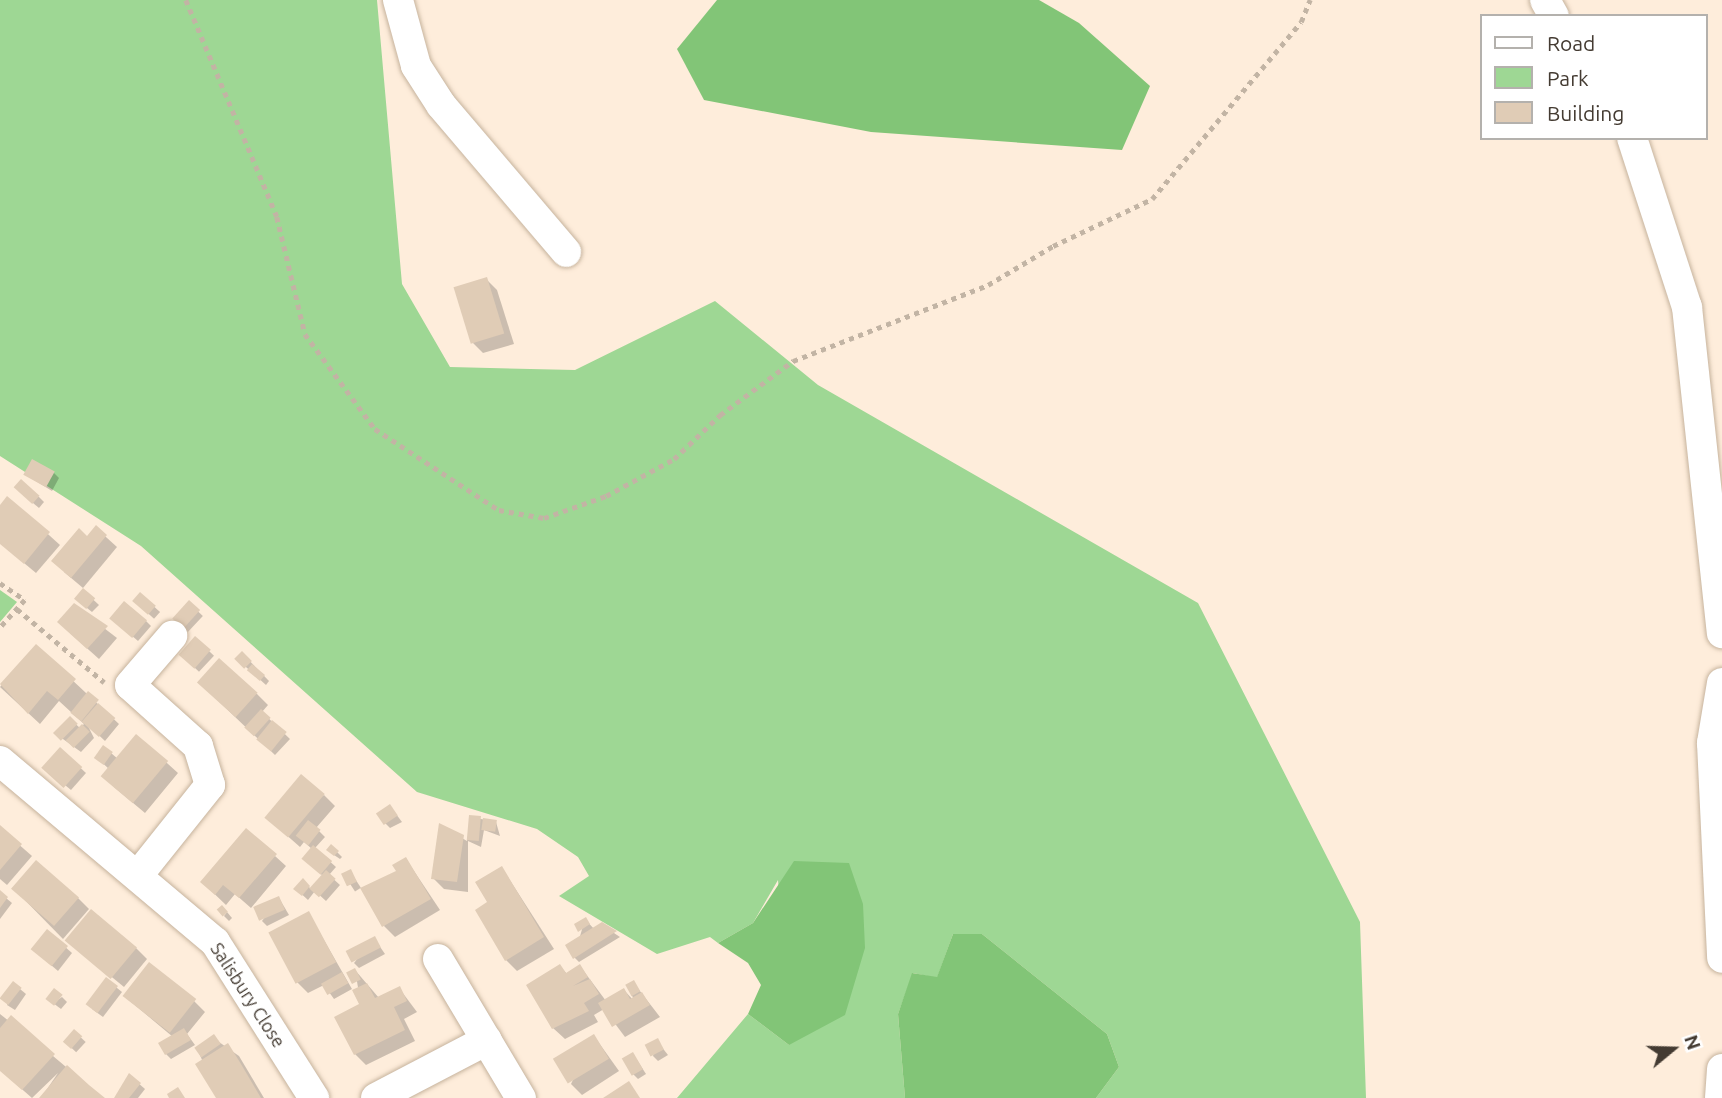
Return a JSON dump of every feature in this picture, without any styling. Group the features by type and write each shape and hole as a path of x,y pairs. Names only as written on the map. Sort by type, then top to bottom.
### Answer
{"street":[{"path":"398,0 416,66 441,104 566,252"},
{"path":"1633,140 1687,307 1722,633"},
{"path":"139,874 210,785 198,746 130,685 172,636"},
{"path":"1722,683 1712,743 1722,958"},
{"name":"Salisbury Close","path":"0,761 139,874 215,942 314,1098"},
{"path":"438,959 521,1098"},
{"path":"376,1098 486,1040"},
{"path":"1720,1098 1722,1069"}],"path":[{"path":"186,0 277,217 305,334 375,429 499,510 544,518 606,496 674,459 720,415 793,361 988,285 1053,246 1152,199 1301,22 1310,0"},
{"path":"0,583 25,600 0,628"},
{"path":"17,609 99,681"}],"green space":[{"path":"0,0 377,0 402,284 450,367 575,370 715,301 818,385 1198,603 1360,922 1366,1098 1096,1098 1119,1067 1107,1034 982,934 953,934 937,978 913,973 898,1014 905,1098 677,1098 748,1014 789,1045 778,880 753,923 718,943 710,937 657,954 559,896 589,876 578,857 537,829 417,792 141,546 0,456"},
{"path":"717,0 1039,0 1079,23 1150,86 1122,150 871,132 704,100 677,49"},
{"path":"0,590 17,602 0,622"},
{"path":"794,861 849,863 863,904 865,948 845,1015 789,1045 748,1014 761,985 748,963 718,943 753,923"},
{"path":"953,934 982,934 1107,1034 1119,1067 1096,1098 905,1098 898,1014 912,973 937,977"}],"building":[{"path":"487,277 504,333 471,344 454,287"},
{"path":"32,459 55,472 46,487 23,475"},
{"path":"21,479 40,496 32,504 14,487"},
{"path":"7,496 50,532 24,564 0,544 0,505"},
{"path":"96,525 107,535 71,578 51,561 79,528 87,536"},
{"path":"83,588 95,598 86,609 74,599"},
{"path":"140,592 156,606 148,615 132,601"},
{"path":"189,600 200,610 183,629 172,619"},
{"path":"124,601 147,620 132,638 109,619"},
{"path":"74,603 108,626 87,649 57,622"},
{"path":"195,636 211,650 194,669 179,655"},
{"path":"36,644 76,679 58,700 47,691 28,714 0,684"},
{"path":"242,651 252,661 244,669 234,659"},
{"path":"219,658 258,693 236,717 197,683"},
{"path":"252,664 265,675 260,681 247,670"},
{"path":"88,691 99,700 81,722 70,713"},
{"path":"98,703 115,718 99,737 82,722"},
{"path":"261,709 271,718 254,736 244,728"},
{"path":"70,716 78,724 61,741 53,733"},
{"path":"272,720 287,732 271,751 256,739"},
{"path":"82,724 90,732 74,748 66,740"},
{"path":"136,734 168,761 133,803 101,776"},
{"path":"103,745 113,752 104,765 94,758"},
{"path":"60,747 82,767 64,788 41,768"},
{"path":"301,774 325,794 288,838 264,818"},
{"path":"390,804 398,816 384,825 376,814"},
{"path":"469,815 481,816 479,841 467,840"},
{"path":"483,818 497,820 495,832 481,830"},
{"path":"308,820 321,830 308,846 296,836"},
{"path":"439,823 464,835 457,882 431,879"},
{"path":"0,825 22,844 0,870"},
{"path":"246,828 277,854 239,898 223,885 215,895 200,882"},
{"path":"331,844 339,851 334,856 326,850"},
{"path":"313,845 332,861 321,875 301,859"},
{"path":"406,857 431,899 382,927 360,888 396,871 392,865"},
{"path":"36,860 79,897 54,926 11,889"},
{"path":"502,866 544,937 505,961 475,910 487,902 475,882"},
{"path":"351,869 357,882 347,886 341,874"},
{"path":"326,870 336,879 319,897 309,889"},
{"path":"303,878 310,886 302,896 293,889"},
{"path":"0,890 8,897 0,908"},
{"path":"279,896 285,910 259,921 253,907"},
{"path":"222,905 228,912 223,916 217,910"},
{"path":"91,909 137,948 111,979 65,940"},
{"path":"309,911 336,962 296,984 268,933"},
{"path":"586,917 590,924 578,932 574,924"},
{"path":"602,922 617,931 573,959 565,945"},
{"path":"47,929 68,946 52,966 31,949"},
{"path":"375,936 381,948 351,963 346,951"},
{"path":"149,962 196,999 170,1033 123,996"},
{"path":"560,964 566,973 580,964 588,977 573,986 590,979 599,994 584,1003 589,1011 552,1029 526,985"},
{"path":"355,968 361,980 352,984 346,973"},
{"path":"342,972 348,983 327,995 321,984"},
{"path":"106,977 118,986 98,1013 86,1004"},
{"path":"634,980 640,991 632,996 625,985"},
{"path":"13,981 22,988 8,1005 0,998"},
{"path":"367,983 375,998 400,986 407,1001 394,1007 405,1030 354,1055 334,1017 359,1004 352,990"},
{"path":"54,988 63,995 54,1006 45,999"},
{"path":"624,988 630,999 642,992 650,1005 612,1027 598,1003"},
{"path":"11,1015 55,1054 22,1090 0,1071 0,1028"},
{"path":"184,1028 191,1040 165,1055 158,1043"},
{"path":"74,1029 82,1036 71,1049 63,1042"},
{"path":"214,1034 221,1044 201,1058 194,1048"},
{"path":"594,1034 609,1059 568,1084 553,1059"},
{"path":"658,1038 664,1050 651,1056 645,1045"},
{"path":"228,1043 261,1098 216,1098 195,1064"},
{"path":"633,1052 643,1069 632,1076 622,1058"},
{"path":"67,1065 89,1085 105,1098 39,1098"},
{"path":"129,1073 141,1083 129,1098 114,1098"},
{"path":"629,1081 640,1098 603,1098"},
{"path":"178,1087 185,1098 169,1098 167,1094"}]}
